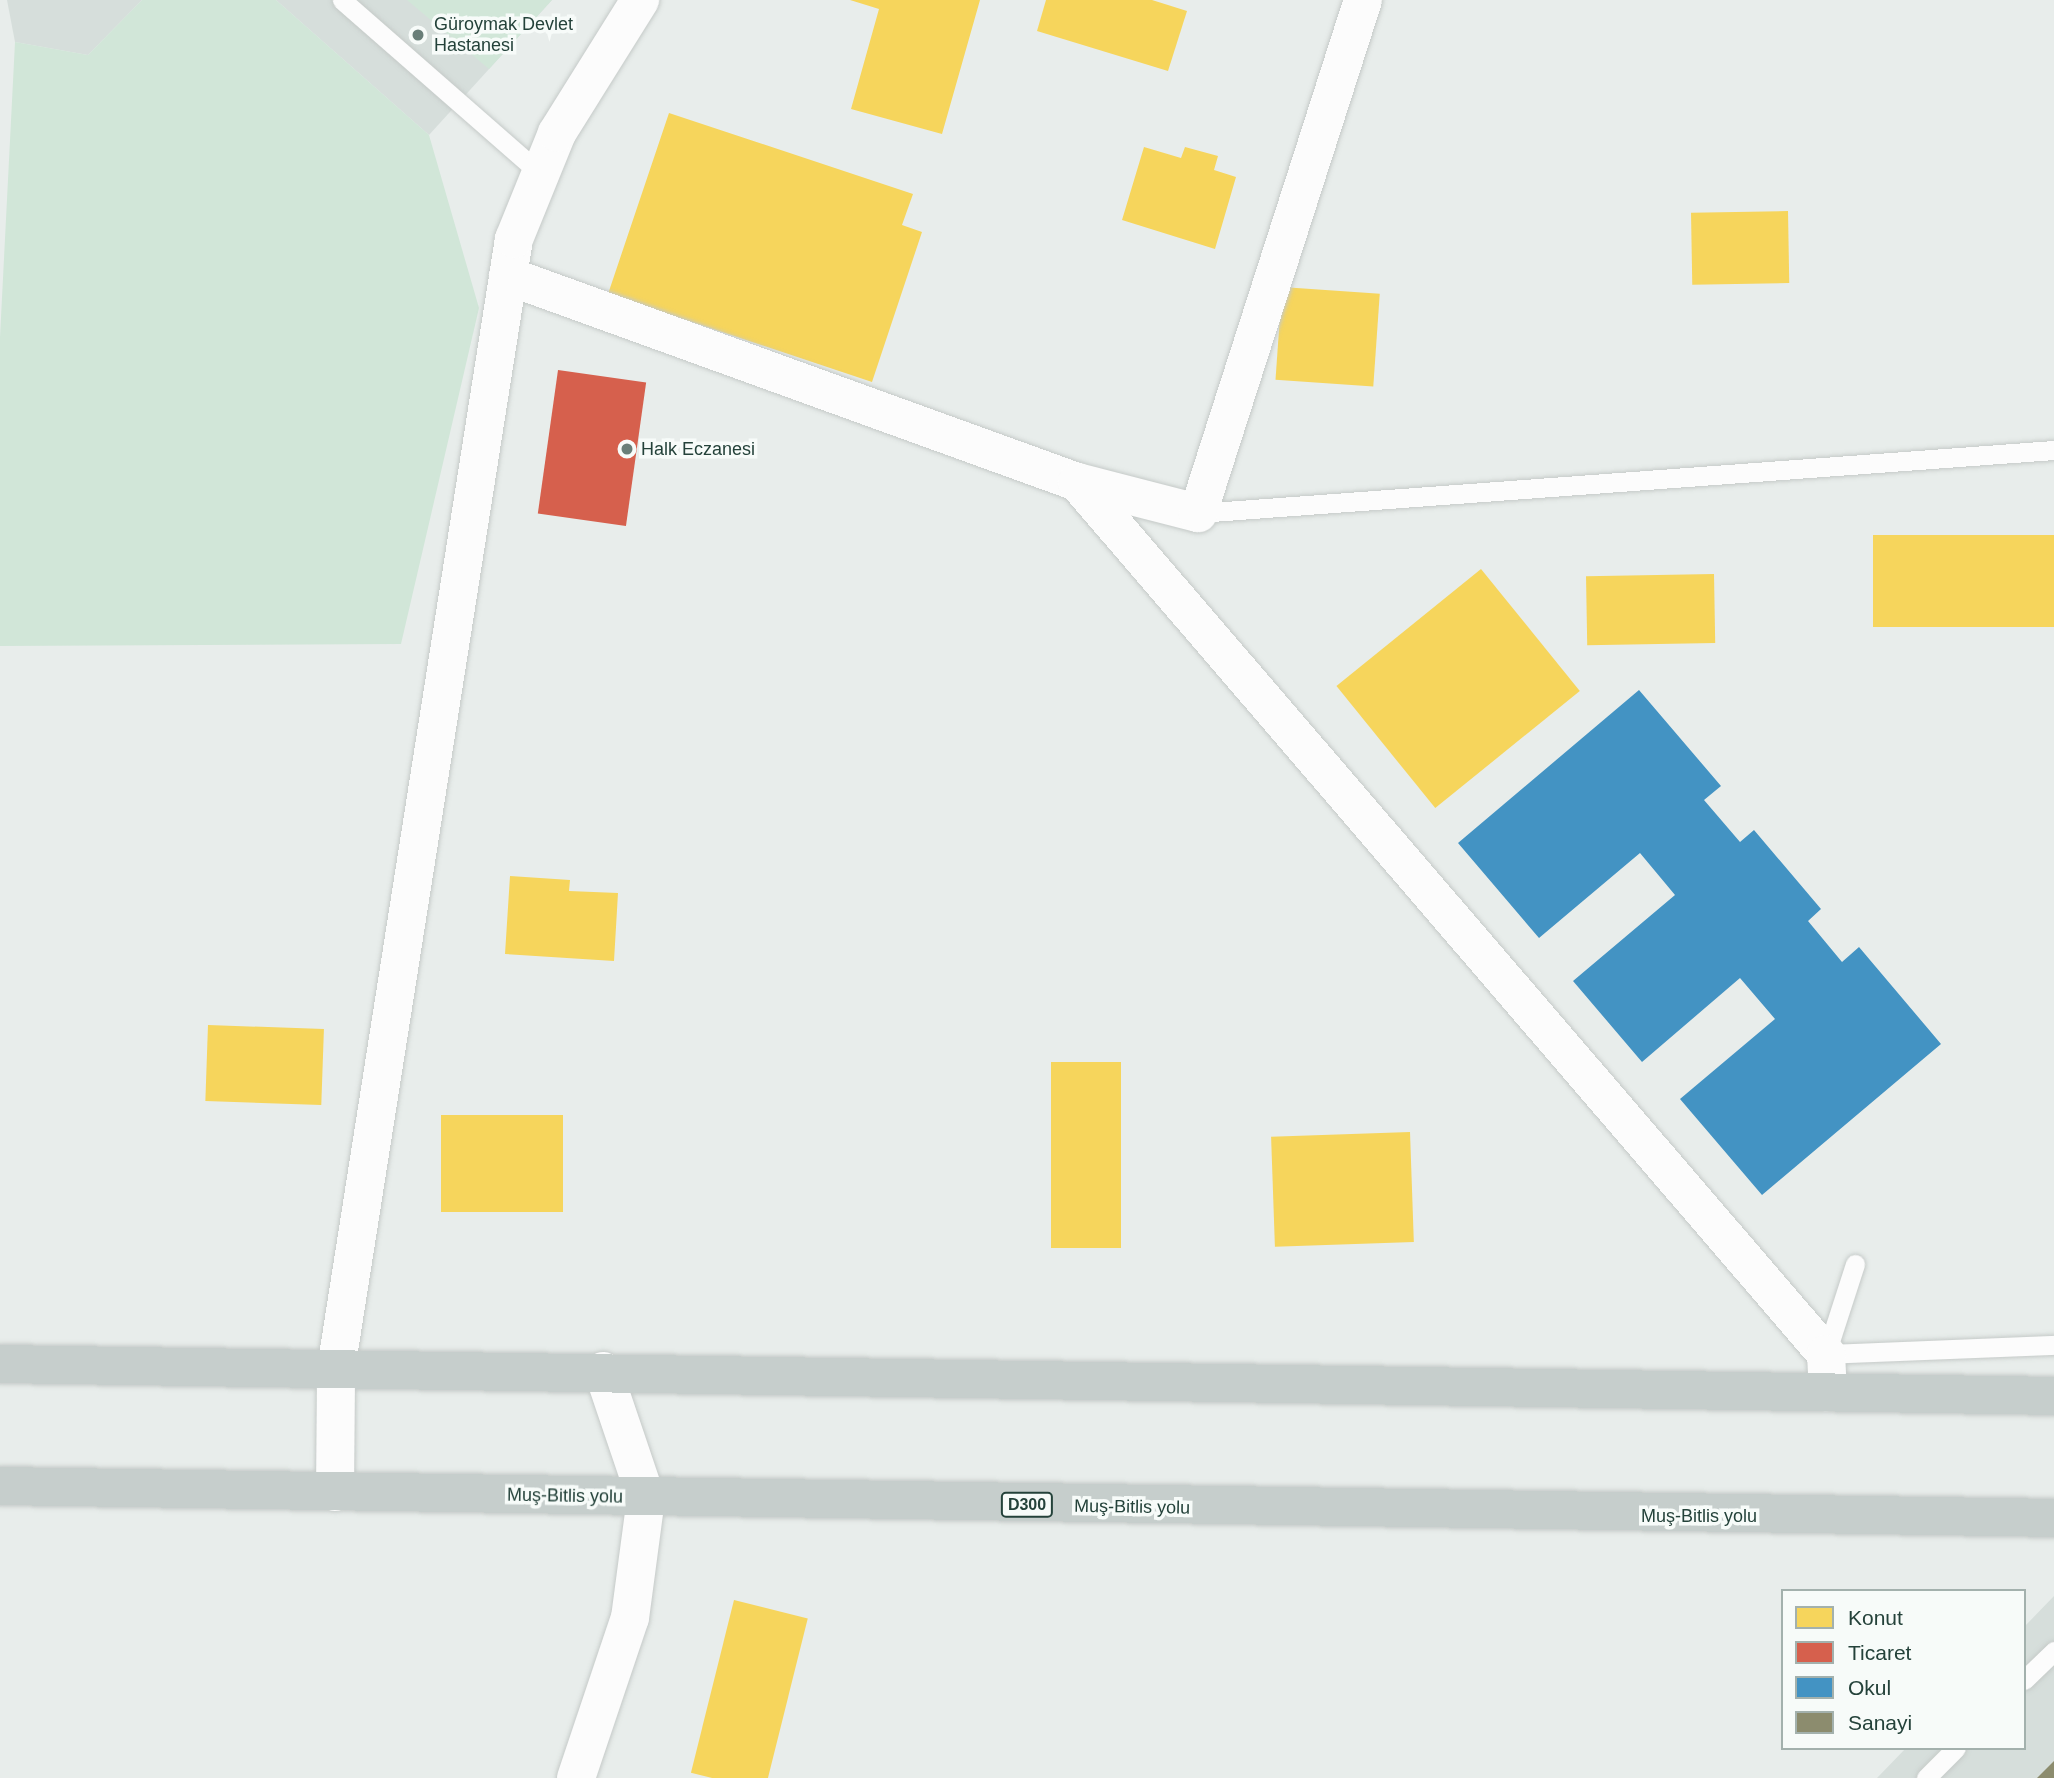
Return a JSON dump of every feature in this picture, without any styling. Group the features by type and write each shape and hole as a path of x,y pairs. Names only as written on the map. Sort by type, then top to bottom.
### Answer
{"highway":[{"path":"0,1364 603,1371 2054,1396"},
{"name":"Muş-Bitlis yolu","path":"0,1486 2054,1518"}],"street":[{"path":"335,1492 337,1369 514,239 557,133 640,0"},
{"path":"508,276 1077,482 1198,513 1363,0"},
{"path":"1077,482 1826,1354 1828,1392"},
{"path":"576,1778 630,1618 646,1498 603,1371"}],"lane":[{"path":"342,0 541,174"},
{"path":"1198,513 2054,450"},
{"path":"1855,1264 1826,1354 2054,1345"},
{"path":"2026,1679 2054,1651"},
{"path":"1926,1778 1954,1750"}],"shaded area":[{"path":"7,0 142,0 88,55 15,42"},
{"name":"Güroymak Devlet Hastanesi","path":"276,0 552,0 429,135"},
{"path":"2054,1596 2054,1778 1877,1778 1904,1750 2026,1750 2026,1625"}],"green space":[{"path":"142,0 276,0 429,135 479,308 401,644 0,646 0,337 15,42 88,55"},
{"path":"407,0 552,0 489,69"}],"building: Konut":[{"path":"850,0 980,0 942,134 851,109 879,9"},
{"path":"1046,0 1152,0 1187,11 1168,71 1037,31"},
{"path":"669,113 913,194 902,225 922,232 872,382 608,294"},
{"path":"1144,147 1181,158 1185,147 1218,156 1214,170 1236,177 1215,249 1122,220"},
{"path":"1788,211 1789,283 1692,285 1691,213"},
{"path":"1282,287 1380,294 1373,387 1276,380"},
{"path":"1873,535 2054,535 2054,627 1873,627"},
{"path":"1481,569 1580,691 1435,808 1336,686"},
{"path":"1714,574 1715,643 1587,645 1586,576"},
{"path":"510,876 570,880 569,891 618,893 614,961 505,954"},
{"path":"208,1025 324,1029 321,1105 205,1101"},
{"path":"1051,1062 1121,1062 1121,1248 1051,1248"},
{"path":"441,1115 563,1115 563,1212 441,1212"},
{"path":"1410,1132 1414,1242 1275,1247 1271,1137"},
{"path":"734,1600 808,1618 768,1778 712,1778 691,1773"}],"building: Ticaret":[{"path":"558,370 646,382 626,526 538,514"}],"building: Okul":[{"path":"1639,690 1721,786 1704,800 1740,842 1754,830 1821,909 1808,921 1842,962 1859,947 1941,1044 1762,1195 1680,1099 1775,1019 1740,978 1642,1062 1573,981 1675,895 1640,853 1539,938 1458,843"}],"building: Sanayi":[{"path":"2054,1761 2054,1778 2037,1778"}],"place":[{"name":"Güroymak Devlet Hastanesi","path":"418,35"},
{"name":"Halk Eczanesi","path":"627,449"}]}
